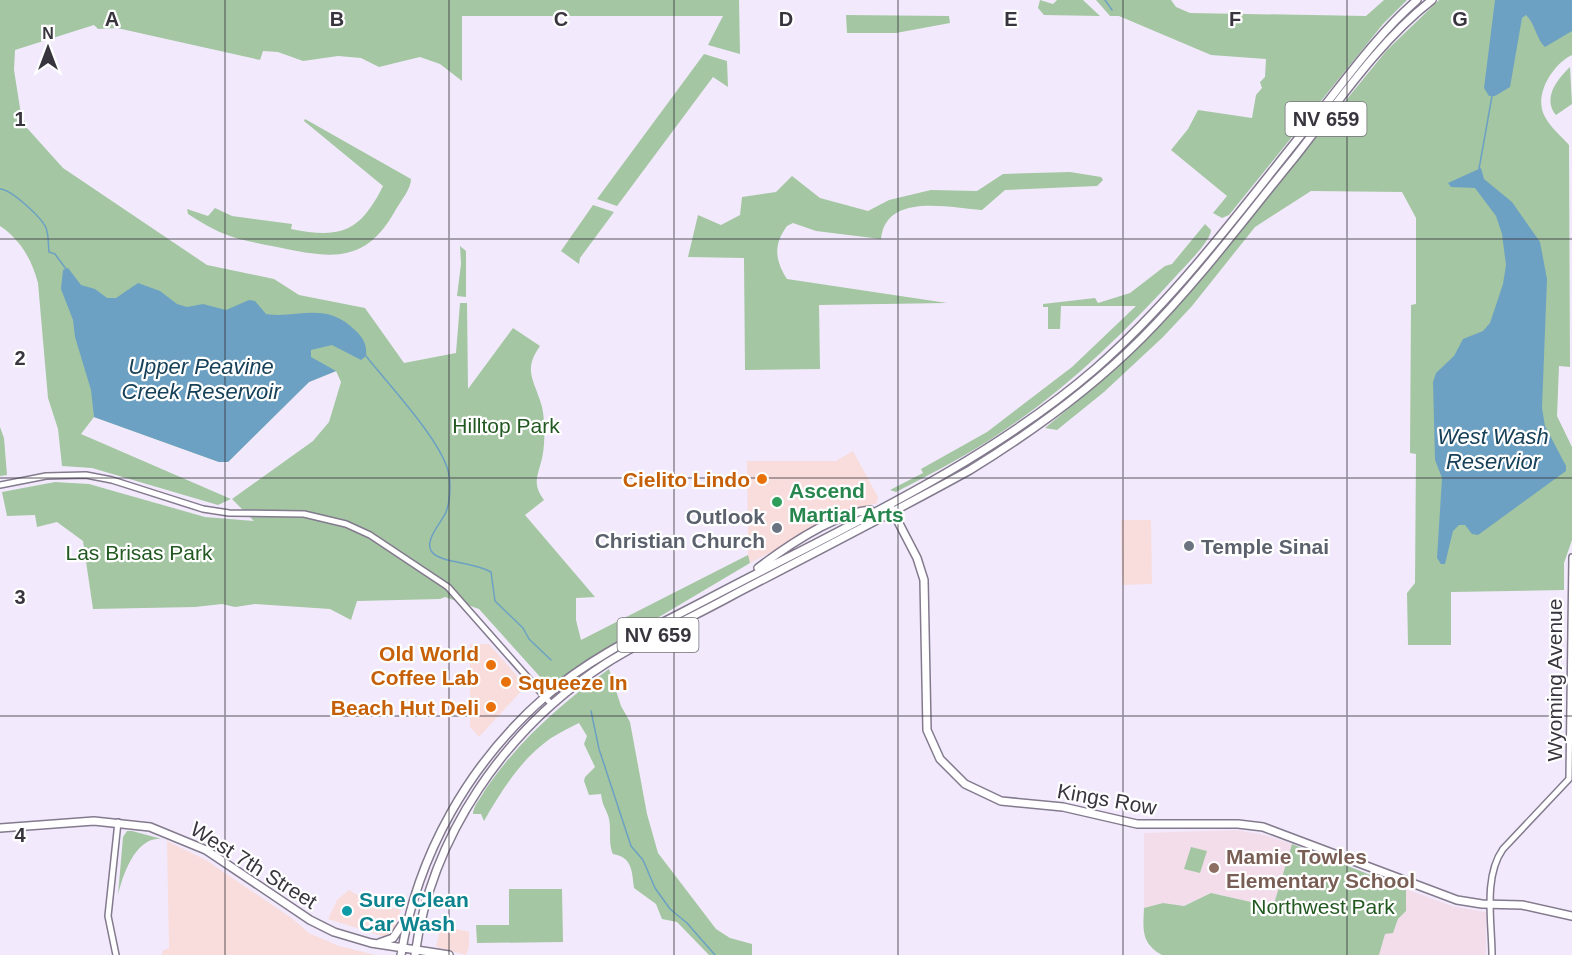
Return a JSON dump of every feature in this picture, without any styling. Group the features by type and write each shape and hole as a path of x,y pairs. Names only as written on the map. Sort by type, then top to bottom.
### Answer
{"main road":[{"name":"NV 659","path":"401,952 408,915 426,861 457,801 496,748 545,696 618,646 740,582 780,552 801,540 853,513 875,510 991,447 1078,383 1170,296 1378,39 1417,0"},
{"name":"NV 659","path":"415,953 430,888 464,811 506,752 552,705 585,678 630,649 1000,452 1084,390 1128,352 1175,303 1385,46 1432,0"},
{"path":"1078,383 1084,390"},
{"name":"Kings Row","path":"889,503 920,565 924,580 928,735 940,759 970,788 1001,801 1063,807 1137,824 1263,827 1457,900 1531,906 1572,916"},
{"name":"West 7th Street","path":"0,828 118,822 150,827 185,839 206,850 319,925 401,952 449,955"},
{"path":"371,943 381,944 393,938 408,915"},
{"name":"West 7th Street","path":"415,953 424,955"}],"street":[{"path":"0,485 46,476 86,476 112,480 203,509 229,513 304,514 346,524 378,540 448,587 552,705"},
{"name":"Wyoming Avenue","path":"1492,955 1492,875 1499,855 1569,780 1572,557"},
{"path":"116,955 108,916 118,822"}],"shaded area":[{"path":"853,451 878,497 877,503 843,514 750,563 748,558 747,461 836,461"},
{"path":"1121,520 1151,520 1152,584 1122,585"},
{"path":"470,644 489,644 526,686 479,737 470,727"},
{"name":"Mamie Towles Elementary School","path":"1236,830 1265,835 1292,844 1273,907 1211,893 1183,906 1163,903 1144,908 1144,833"},
{"path":"167,841 206,860 293,919 309,933 339,946 376,955 162,955 162,951 169,948"},
{"path":"1406,889 1452,906 1486,912 1486,955 1379,955 1385,933 1393,933 1398,919 1406,911"},
{"path":"349,890 368,901 401,910 393,933 388,937 382,936 328,919 337,900"},
{"path":"441,925 469,932 469,947 466,955 436,947"}],"green space":[{"path":"0,0 739,0 740,54 708,45 723,16 462,16 462,81 440,64 420,57 379,67 361,58 338,56 303,61 278,52 263,51 260,60 117,28 98,29 94,25 15,50 14,70 20,108 27,128 63,168 207,265 274,279 299,295 365,308 404,363 456,353 460,303 467,303 468,389 513,328 540,346 531,369 544,418 544,448 537,482 544,500 525,515 595,597 576,598 576,620 581,640 748,555 750,563 585,661 558,680 542,679 479,609 445,597 357,601 351,620 330,609 255,604 235,607 222,604 195,607 93,609 83,541 57,522 37,527 35,515 7,516 2,492 55,482 89,484 205,517 254,521 232,499 313,441 329,422 341,382 336,371 309,382 228,462 219,462 94,417 81,434 231,499 218,505 92,468 62,466 58,429 48,398 38,283 24,251 14,237 0,226"},
{"path":"1040,0 1053,4 1057,0 1083,0 1100,16 1044,15 1038,8"},
{"path":"1096,0 1171,0 1176,7 1190,13 1366,16 1384,0 1407,0 1383,24 1229,215 1222,218 1213,213 1227,196 1171,150 1188,129 1198,110 1252,118 1256,95 1262,88 1260,82 1265,77 1266,59 1211,55 1119,16 1110,16"},
{"path":"1439,0 1572,0 1572,55 1552,72 1541,98 1546,119 1569,145 1570,367 1559,366 1557,416 1572,447 1572,540 1564,563 1564,590 1451,592 1451,645 1408,645 1407,593 1415,583 1416,454 1410,453 1411,305 1416,304 1416,218 1402,192 1311,191 1255,227 1192,306 1163,337 1104,392 1057,430 1045,428 1116,369 1167,319 1387,50"},
{"path":"846,15 949,16 950,23 896,33 847,33"},
{"path":"704,54 727,61 728,87 713,77 617,206 597,199"},
{"path":"1570,67 1572,104 1556,115 1550,102 1551,96 1556,83"},
{"path":"305,119 411,179 395,211 383,229 371,241 358,249 345,253 314,254 230,236 188,214 187,209 208,216 215,208 232,216 292,224 291,229 323,233 336,232 357,222 366,214 383,186 304,121"},
{"path":"1070,172 1101,177 1103,180 1097,186 1005,190 982,210 937,206 906,209 894,214 885,224 881,239 816,231 793,223 787,226 779,240 777,252 787,279 947,303 819,305 820,369 745,370 744,258 688,257 698,215 721,225 740,215 742,197 776,192 792,176 820,198 868,211 889,200 931,190 977,191 1003,174"},
{"path":"593,205 614,212 580,258 579,264 561,251"},
{"path":"1205,224 1211,230 1207,241 1133,322 1088,365 1014,424 977,448 896,492 890,490 923,473 921,469 987,432 1072,367 1136,306 1061,306 1060,329 1048,329 1048,307 1043,307 1043,304 1095,298 1098,303 1130,293 1165,266 1172,264"},
{"path":"460,246 466,251 466,297 457,296 461,264"},
{"path":"0,427 4,438 7,475 0,476"},
{"path":"609,669 621,706 630,722 647,814 658,853 716,929 730,938 752,944 752,955 709,955 677,922 662,919 656,904 634,888 630,866 624,858 613,854 610,844 609,818 601,794 589,795 584,781 595,767 584,744 587,736 579,723 550,739 525,761 484,821 481,814 473,814 485,790 527,738 575,695"},
{"path":"127,831 162,839 153,840 138,850 127,867 118,895 123,837"},
{"name":"Northwest Park","path":"1292,844 1406,889 1406,911 1398,919 1393,933 1385,934 1379,955 1162,955 1150,946 1144,929 1144,908 1163,903 1184,906 1211,893 1273,907"},
{"path":"1191,847 1207,851 1200,873 1184,869"},
{"path":"509,889 562,889 563,942 477,943 476,925 509,925"}],"water":[{"path":"1495,0 1572,0 1572,31 1545,47 1529,18 1526,15 1522,18 1510,87 1495,96 1489,96 1484,88"},
{"name":"West Wash Reservior","path":"1481,168 1484,179 1512,202 1540,242 1547,279 1542,408 1545,426 1566,466 1566,471 1478,535 1472,534 1465,525 1459,525 1453,531 1445,564 1441,564 1437,558 1442,478 1435,460 1433,382 1436,373 1454,356 1463,339 1483,331 1490,323 1503,284 1506,265 1502,234 1496,216 1475,188 1451,187 1448,183"},
{"name":"Upper Peavine Creek Reservoir","path":"68,268 81,285 95,289 107,298 116,298 138,283 160,291 177,304 187,307 203,304 226,310 249,300 255,301 266,314 323,313 334,316 345,322 361,337 365,345 366,356 361,360 332,345 311,350 311,357 336,371 309,382 228,462 219,462 94,417 91,390 75,337 73,320 61,289 63,270"}],"waterway":[{"path":"1105,0 1112,10"},
{"path":"1479,169 1492,96"},
{"path":"0,189 18,199 39,218 47,231 49,252 55,254 66,269"},
{"path":"366,356 426,431 445,462 450,479 449,499 446,512 431,537 432,552 436,556 491,572 495,601 551,660"},
{"path":"591,711 599,749 631,846 643,860 655,888 670,909 687,923 715,955"}],"place":[{"name":"Cielito Lindo","path":"762,479"},
{"name":"Ascend Martial Arts","path":"777,502"},
{"name":"Outlook Christian Church","path":"777,528"},
{"name":"Temple Sinai","path":"1189,546"},
{"name":"Old World Coffee Lab","path":"491,665"},
{"name":"Squeeze In","path":"506,682"},
{"name":"Beach Hut Deli","path":"491,707"},
{"name":"Mamie Towles Elementary School","path":"1214,868"},
{"name":"Sure Clean Car Wash","path":"347,911"}],"park label":[{"name":"Hilltop Park","path":"506,425"},
{"name":"Las Brisas Park","path":"139,552"}]}
